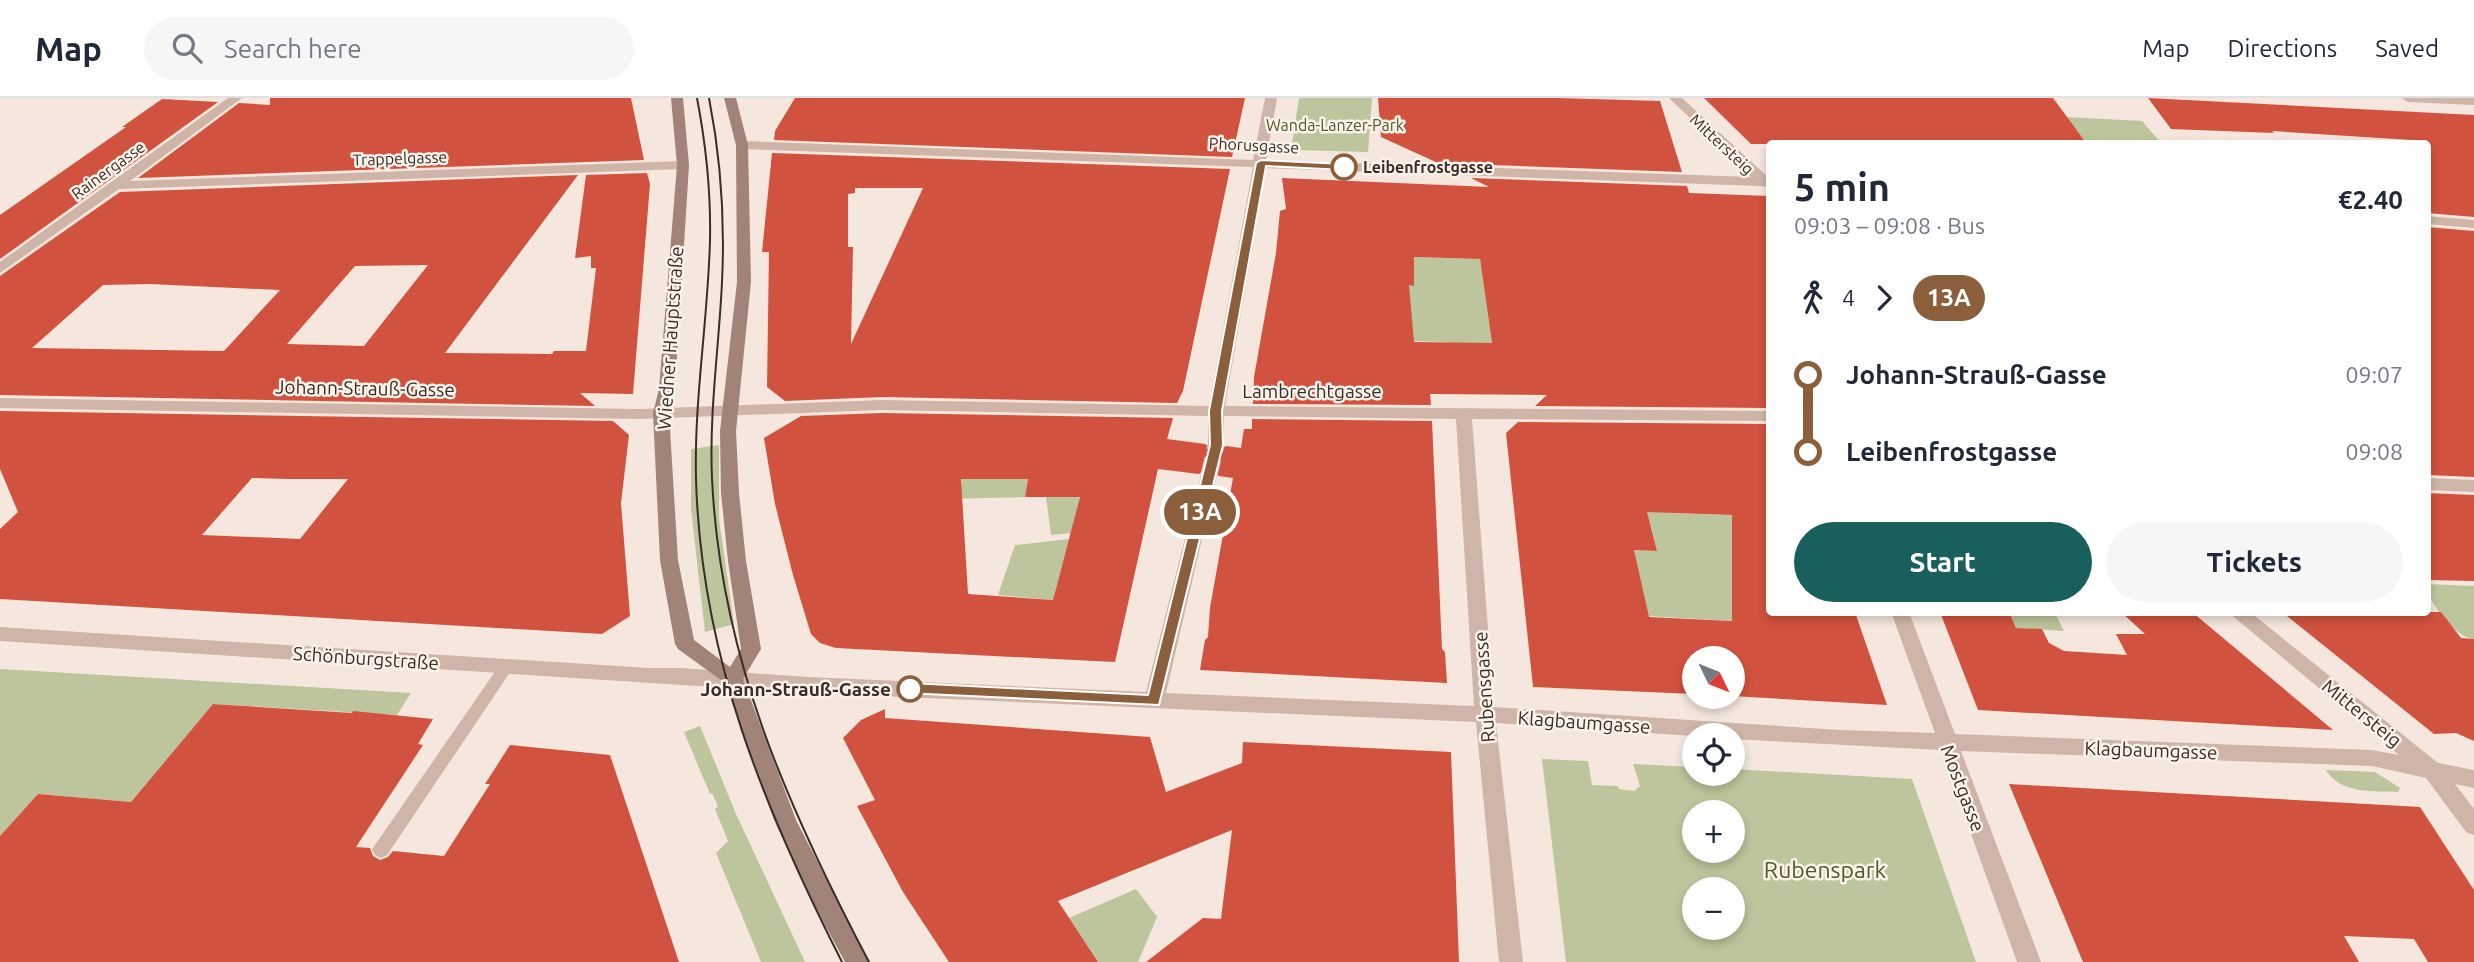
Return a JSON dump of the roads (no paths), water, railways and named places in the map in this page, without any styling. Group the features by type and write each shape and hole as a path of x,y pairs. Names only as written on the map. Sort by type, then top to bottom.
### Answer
{"main road":[{"name":"Wiedner Hauptstraße","path":"677,98 683,165 667,389 660,413 669,560 685,644 733,679"},
{"path":"730,98 742,145 744,282 727,431 737,561 751,649 733,679 785,820 820,894 857,962"}],"street":[{"name":"Rainergasse","path":"0,269 236,98"},
{"path":"1216,445 1216,411 1271,98"},
{"name":"Mittersteig","path":"1675,98 1766,184"},
{"path":"2408,98 2474,101"},
{"name":"Phorusgasse","path":"742,145 1261,163 1766,185"},
{"name":"Trappelgasse","path":"117,185 683,165"},
{"path":"2431,220 2474,224"},
{"name":"Johann-Strauß-Gasse","path":"0,403 660,413 730,410"},
{"name":"Lambrechtgasse","path":"730,410 882,405 1766,416"},
{"name":"Rubensgasse","path":"1464,412 1485,714 1511,962"},
{"path":"1154,701 1209,475"},
{"path":"2431,485 2474,486"},
{"name":"Mostgasse","path":"1901,616 1945,742 2029,962"},
{"name":"Mittersteig","path":"2242,616 2434,772 2474,826"},
{"name":"Schönburgstraße","path":"0,634 733,679"},
{"name":"Klagbaumgasse","path":"733,679 1154,701 1485,714 1840,738 2372,758 2474,779"}],"lane":[{"path":"381,850 506,667"}],"tunnel":[{"path":"1209,475 1216,445"}],"tram line":[{"path":"697,98 707,169 710,222 709,270 697,419 696,479 700,544 710,607 741,728 762,787 813,904 842,962"},
{"path":"709,98 719,167 723,236 712,429 712,478 718,544 728,607 744,668 785,787 869,962"}],"place":[{"name":"Leibenfrostgasse","path":"1344,167"},
{"name":"Johann-Strauß-Gasse","path":"910,689"}],"park label":[{"name":"Wanda-Lanzer-Park","path":"1335,125"},
{"name":"Rubenspark","path":"1825,869"}]}
